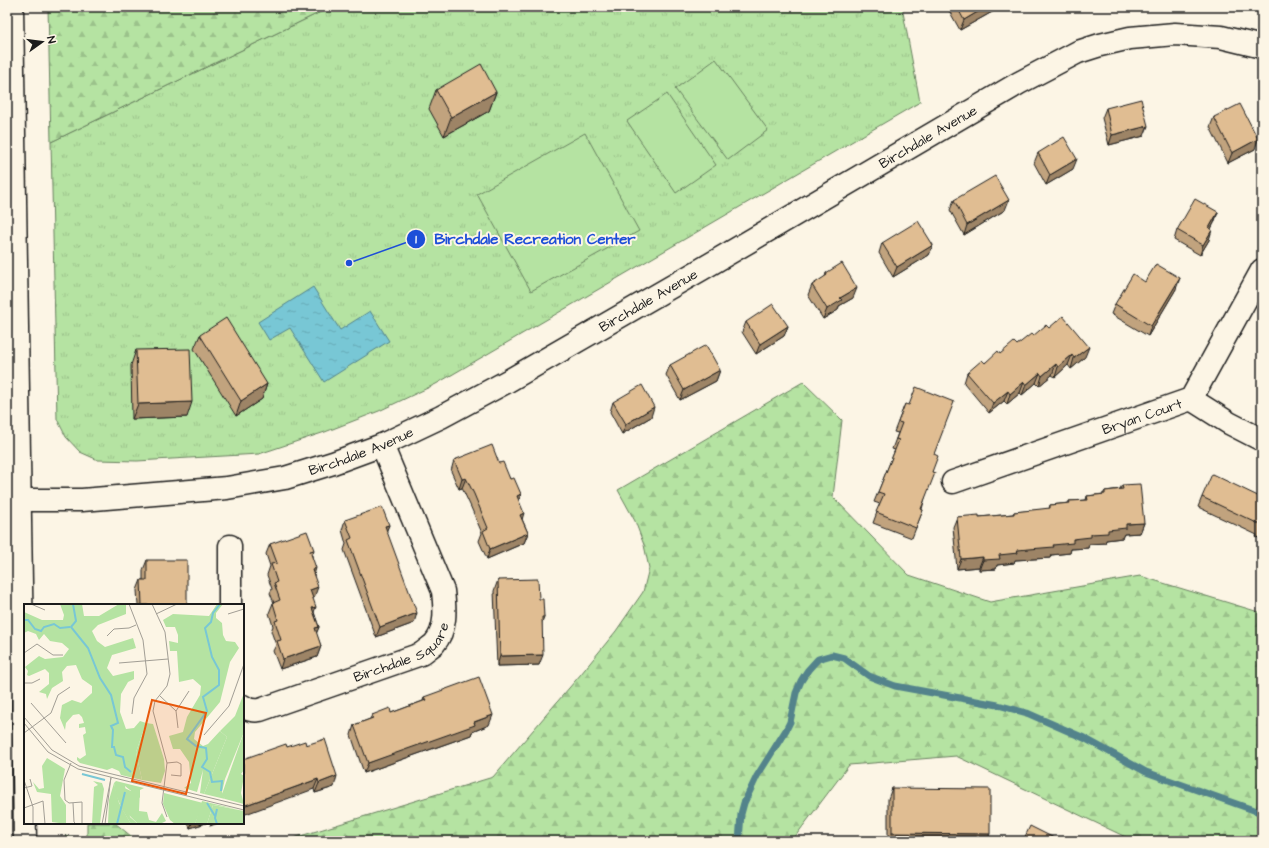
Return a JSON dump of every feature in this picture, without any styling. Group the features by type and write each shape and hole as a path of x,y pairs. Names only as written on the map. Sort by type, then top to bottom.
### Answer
{"street":[{"path":"12,7 13,500 24,841"},
{"name":"Birchdale Avenue","path":"13,500 82,500 227,488 285,478 334,463 382,445 441,417 508,381 1019,83 1078,52 1130,38 1176,34 1221,37 1262,47"},
{"name":"Bryan Court","path":"953,482 1191,399 1262,270"},
{"path":"1191,399 1229,423 1262,440"},
{"name":"Birchdale Square","path":"244,707 254,711 260,710 421,654 434,643 442,630 445,615 443,591 382,445"},
{"path":"230,546 230,604"}],"green space":[{"path":"48,7 331,7 51,142"},
{"path":"331,7 902,7 920,102 436,384 379,411 325,432 259,454 137,461 98,460 80,452 66,437 57,419 51,142"},
{"path":"716,59 768,130 728,160 675,89"},
{"path":"667,94 716,165 676,193 627,121"},
{"path":"585,133 639,231 531,291 477,194"},
{"path":"803,382 842,420 833,497 909,575 990,602 1140,576 1262,613 1262,841 1134,841 956,756 849,765 794,838 794,841 284,841 493,777 616,631 643,592 649,568 644,545 635,521 618,490"},
{"path":"87,824 116,824 137,841 62,841 62,838 66,836 87,840"}],"water":[{"path":"313,287 340,330 370,311 389,341 324,382 290,328 269,340 258,322"}],"building":[{"path":"957,7 986,7 964,20"},
{"path":"481,64 496,92 451,117 436,90"},
{"path":"1141,99 1148,126 1112,135 1106,108"},
{"path":"1240,104 1258,139 1232,153 1214,117"},
{"path":"1064,137 1077,159 1050,175 1038,153"},
{"path":"995,176 1009,200 967,225 954,200"},
{"path":"1195,199 1218,212 1209,228 1212,230 1203,245 1177,230"},
{"path":"918,221 933,245 897,267 882,243"},
{"path":"842,263 857,288 840,298 842,300 827,309 812,285 827,275 826,273"},
{"path":"1156,264 1180,278 1151,326 1115,304 1133,274 1145,282"},
{"path":"773,304 788,326 760,344 746,322"},
{"path":"1063,316 1089,347 1074,358 1072,355 1058,367 1056,364 1042,376 1040,373 1026,385 1024,382 1010,394 1008,391 993,403 967,373 982,360 985,363 998,351 1000,354 1014,342 1017,345 1031,334 1033,336 1046,325 1049,328"},
{"path":"226,318 267,384 241,401 200,335"},
{"path":"706,345 720,370 684,390 670,365"},
{"path":"190,349 192,402 138,404 136,350"},
{"path":"642,385 654,407 626,424 613,402"},
{"path":"916,387 954,402 934,454 938,456 932,472 935,473 921,509 923,510 916,528 876,512 884,494 878,492 899,440 896,439 902,423 898,422 905,404 909,405"},
{"path":"492,445 499,463 503,462 510,479 514,478 521,494 517,496 524,513 520,515 528,533 490,549 483,531 488,528 466,478 462,479 454,460"},
{"path":"1212,474 1262,498 1262,527 1260,527 1261,525 1202,497"},
{"path":"1140,484 1144,523 1126,524 1126,528 1108,530 1108,533 1091,534 1091,537 1073,539 1073,543 1053,545 1054,547 1017,550 1018,553 999,555 1000,559 983,560 983,557 961,559 957,517 1014,514 1014,512 1050,508 1050,505 1070,503 1069,501 1088,500 1087,496 1105,494 1105,491 1123,489 1122,485"},
{"path":"382,507 389,525 385,526 417,613 380,627 348,540 352,538 345,520"},
{"path":"307,531 314,550 310,551 316,568 312,570 318,587 310,590 316,607 312,608 319,627 315,628 321,646 283,659 277,641 281,640 275,621 278,620 273,603 280,600 274,583 277,582 271,564 277,563 270,544"},
{"path":"147,560 187,560 187,604 142,604 141,580 147,580"},
{"path":"538,579 539,599 543,599 543,655 500,656 498,580"},
{"path":"479,677 493,715 474,722 475,725 368,763 354,725 373,718 372,715 390,708 391,713 426,700 424,697"},
{"path":"325,739 337,776 319,783 318,779 244,806 244,759 286,744 287,747 305,741 306,745"},
{"path":"892,788 990,789 990,834 892,833"},
{"path":"1030,826 1060,841 1023,841"}],"waterway":[{"path":"739,841 741,814 744,803 757,776 790,722 796,693 801,681 818,659 832,655 844,658 869,676 895,686 998,705 1027,713 1084,738 1146,772 1262,813"}],"place":[{"name":"Birchdale Recreation Center","path":"349,263"}]}
